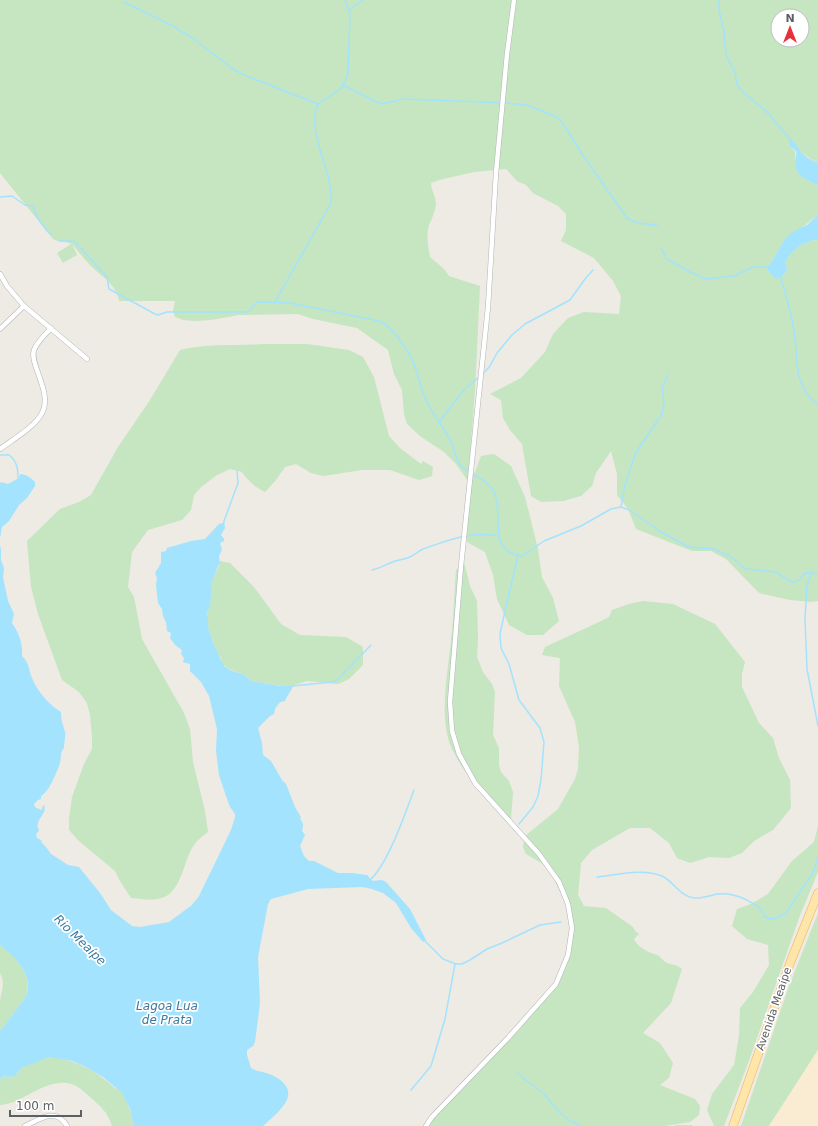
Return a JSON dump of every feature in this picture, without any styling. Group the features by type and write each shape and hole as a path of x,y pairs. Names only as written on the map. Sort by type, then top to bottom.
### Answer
{"main road":[{"name":"Avenida Meaípe","path":"733,1126 788,970 818,893"}],"street":[{"path":"426,1126 432,1117 508,1038 556,984 568,955 572,928 568,904 559,882 539,854 475,783 459,754 452,731 450,702 461,566 488,307 496,173 507,54 514,0"},
{"path":"0,274 7,286 24,306 87,360"},
{"path":"0,329 24,306"},
{"path":"0,449 32,424 42,413 44,408 44,396 42,385 33,359 33,351 39,341 51,328"},
{"path":"25,1126 51,1116 58,1116 67,1126"}],"green space":[{"path":"0,0 818,0 818,163 789,144 795,151 795,167 799,174 818,185 818,215 783,242 767,267 769,272 779,279 786,271 787,267 785,262 791,254 803,244 813,240 818,240 818,601 811,602 790,600 759,593 726,559 711,551 692,551 636,529 628,509 617,495 617,474 611,451 596,473 592,486 581,496 563,501 541,502 531,496 522,444 510,430 503,418 501,400 490,394 521,378 545,352 553,334 568,318 584,312 619,314 621,296 613,281 594,258 561,241 566,230 566,214 558,206 533,193 526,185 517,181 506,169 474,172 431,183 436,204 429,225 428,241 430,257 444,269 449,276 480,286 475,391 468,480 475,472 481,456 494,454 511,466 525,497 538,549 542,577 553,598 559,621 543,635 527,635 509,625 497,599 493,575 485,552 467,542 468,481 456,464 444,452 420,436 407,424 404,414 402,390 394,374 388,350 357,328 313,319 298,314 239,315 195,321 183,320 175,317 173,311 175,301 119,301 118,295 112,285 88,263 72,244 77,255 63,263 57,253 71,244 53,239 0,173"},
{"path":"307,344 349,350 363,357 374,377 389,436 400,448 421,464 423,461 433,467 432,476 419,480 390,470 362,470 323,476 311,473 296,464 285,467 265,492 252,484 242,472 230,469 217,475 201,487 194,495 191,510 182,520 148,530 132,552 128,587 134,597 142,639 184,713 190,729 193,762 205,811 208,832 195,843 188,856 180,879 171,893 159,899 151,900 131,898 115,871 79,841 69,830 72,797 84,764 92,749 90,715 87,703 79,692 62,680 38,614 31,587 27,541 60,509 79,502 91,495 118,447 150,400 180,350 212,346"},
{"path":"220,561 230,563 254,587 281,624 300,635 346,637 363,647 363,665 349,679 338,684 307,681 291,686 282,686 251,681 245,675 229,669 222,664 221,658 215,650 208,626 208,616 206,613 210,607 211,586"},
{"path":"464,562 470,586 477,601 477,657 483,672 492,684 495,692 493,735 499,748 499,765 501,772 509,781 513,792 511,819 486,795 463,769 452,749 448,737 445,696 453,623 456,570"},
{"path":"643,601 673,604 715,624 745,662 742,674 742,687 759,723 773,738 779,758 790,780 791,808 773,830 754,841 742,853 729,858 709,857 690,863 677,858 669,843 650,828 630,828 592,850 581,863 578,895 584,906 606,908 633,927 639,934 634,939 641,948 658,956 667,963 682,969 671,1003 643,1033 660,1043 673,1063 669,1078 660,1085 695,1099 700,1106 699,1115 690,1122 665,1126 427,1126 559,977 567,962 571,931 570,912 548,867 526,854 523,847 525,836 558,809 575,779 578,769 579,747 575,722 559,686 560,658 542,655 545,647 609,617 612,610"},
{"path":"818,826 818,872 799,918 750,1058 724,1126 714,1126 707,1110 712,1094 734,1065 739,1036 740,1008 753,992 769,965 768,945 747,939 732,926 737,909 751,904 768,894 792,861 814,842"},
{"path":"818,913 818,1050 769,1126 741,1126 789,986"},
{"path":"0,945 18,962 26,975 28,983 25,998 0,1031 0,1001 3,981 0,973"},
{"path":"51,1057 60,1058 86,1067 101,1076 120,1091 127,1103 134,1126 112,1126 106,1113 100,1107 81,1089 70,1084 63,1083 47,1086 16,1101 0,1105 0,1080 3,1076 15,1076 21,1068 27,1064"}],"sand":[{"path":"818,1050 818,1126 769,1126"}],"water":[{"path":"789,138 804,155 818,163 818,185 802,177 797,171 795,167 796,151 790,147"},
{"path":"818,215 818,240 813,240 803,244 795,250 785,262 787,269 785,273 779,279 773,276 768,271 767,267 783,242 788,236 807,225"},
{"path":"20,474 26,475 32,479 35,482 35,486 27,498 19,505 9,521 2,527 0,538 0,484 1,482 8,484 19,478"},
{"name":"Lagoa Lua de Prata","path":"224,519 225,528 221,535 224,541 220,543 222,550 219,556 220,564 212,582 210,608 206,613 208,616 208,626 213,643 224,666 230,670 245,675 251,681 281,686 293,686 285,701 280,702 275,709 274,714 258,728 262,743 263,755 271,761 286,784 295,807 301,817 300,819 303,826 302,831 305,835 300,846 304,856 309,861 314,861 338,873 367,875 373,881 382,880 386,882 410,909 426,940 423,942 411,928 396,903 383,893 372,889 362,887 308,889 271,899 268,904 258,957 260,1003 255,1042 253,1046 247,1050 247,1055 251,1068 274,1076 283,1082 287,1089 288,1096 286,1102 281,1109 263,1126 134,1126 130,1109 122,1093 103,1077 72,1061 49,1057 21,1068 14,1076 3,1076 0,1080 0,1031 25,998 28,990 28,983 22,968 12,955 0,945 0,546 1,560 4,568 3,577 5,587 8,601 14,614 12,623 20,639 22,656 40,693 48,702 61,712 65,734 64,748 55,776 50,786 41,796 41,799 34,804 35,807 41,810 45,805 44,812 38,823 39,830 36,835 37,838 41,840 51,854 68,865 79,867 100,893 111,910 132,926 140,927 169,922 192,905 199,896 231,830 235,817 219,775 216,751 217,729 209,696 201,682 190,671 190,664 183,662 184,658 181,654 182,650 175,645 170,638 171,633 167,631 162,609 158,603 156,585 157,578 155,573 161,563 161,552 166,551 167,548 191,541 205,539 219,524 223,523"}],"waterway":[{"path":"275,302 331,203 329,179 315,130 315,118 317,105 340,89 344,84 348,73 350,15 345,0"},
{"path":"349,10 363,0"},
{"path":"719,0 719,10 724,32 726,55 735,72 737,85 745,94 765,110 790,139"},
{"path":"124,2 173,26 194,39 230,67 244,75 318,104"},
{"path":"343,85 381,104 403,99 507,103 526,105 556,117 562,122 582,154 627,218 638,223 657,225"},
{"path":"0,197 12,196 25,205 33,206 36,215 47,231 52,235"},
{"path":"59,241 75,242 107,277 109,289 158,315 167,312 245,312 249,311 257,302 290,303 379,321 384,324 397,336 412,359 424,396 449,438 459,464 465,470 487,483 494,492 497,501 498,531 500,540 504,547 511,553 522,556 544,541 581,526 611,509 621,507 629,510 661,532 689,547 714,549 730,556 744,568 775,572 792,582 798,581 808,572 818,574"},
{"path":"661,248 667,259 706,279 734,276 753,267 768,267"},
{"path":"482,375 512,335 525,324 570,300 593,270"},
{"path":"781,277 795,335 800,379 809,397 818,404"},
{"path":"621,507 624,489 635,454 662,414 664,401 662,388 668,375"},
{"path":"439,422 464,390 479,377"},
{"path":"0,455 9,455 14,460 18,478"},
{"path":"224,521 238,483 237,471"},
{"path":"372,570 410,557 423,549 460,537 478,535 498,536"},
{"path":"518,555 500,634 501,648 509,664 519,700 540,728 544,742 541,780 538,796 533,807 519,824"},
{"path":"812,572 807,585 805,619 807,669 818,726"},
{"path":"292,686 333,682 337,680 371,645"},
{"path":"370,880 377,873 389,851 401,825 414,790"},
{"path":"597,877 646,872 666,878 681,892 689,897 700,898 718,894 730,894 741,897 761,909 764,916 769,919 777,918 786,913 814,871 818,857"},
{"path":"424,940 443,959 456,964 462,964 487,949 540,925 561,922"},
{"path":"411,1090 431,1066 445,1019 455,964"},
{"path":"517,1073 544,1094 559,1112 569,1120 581,1126"},
{"path":"676,1126 692,1126"}],"water label":[{"name":"Rio Meaípe","path":"80,940"}]}
